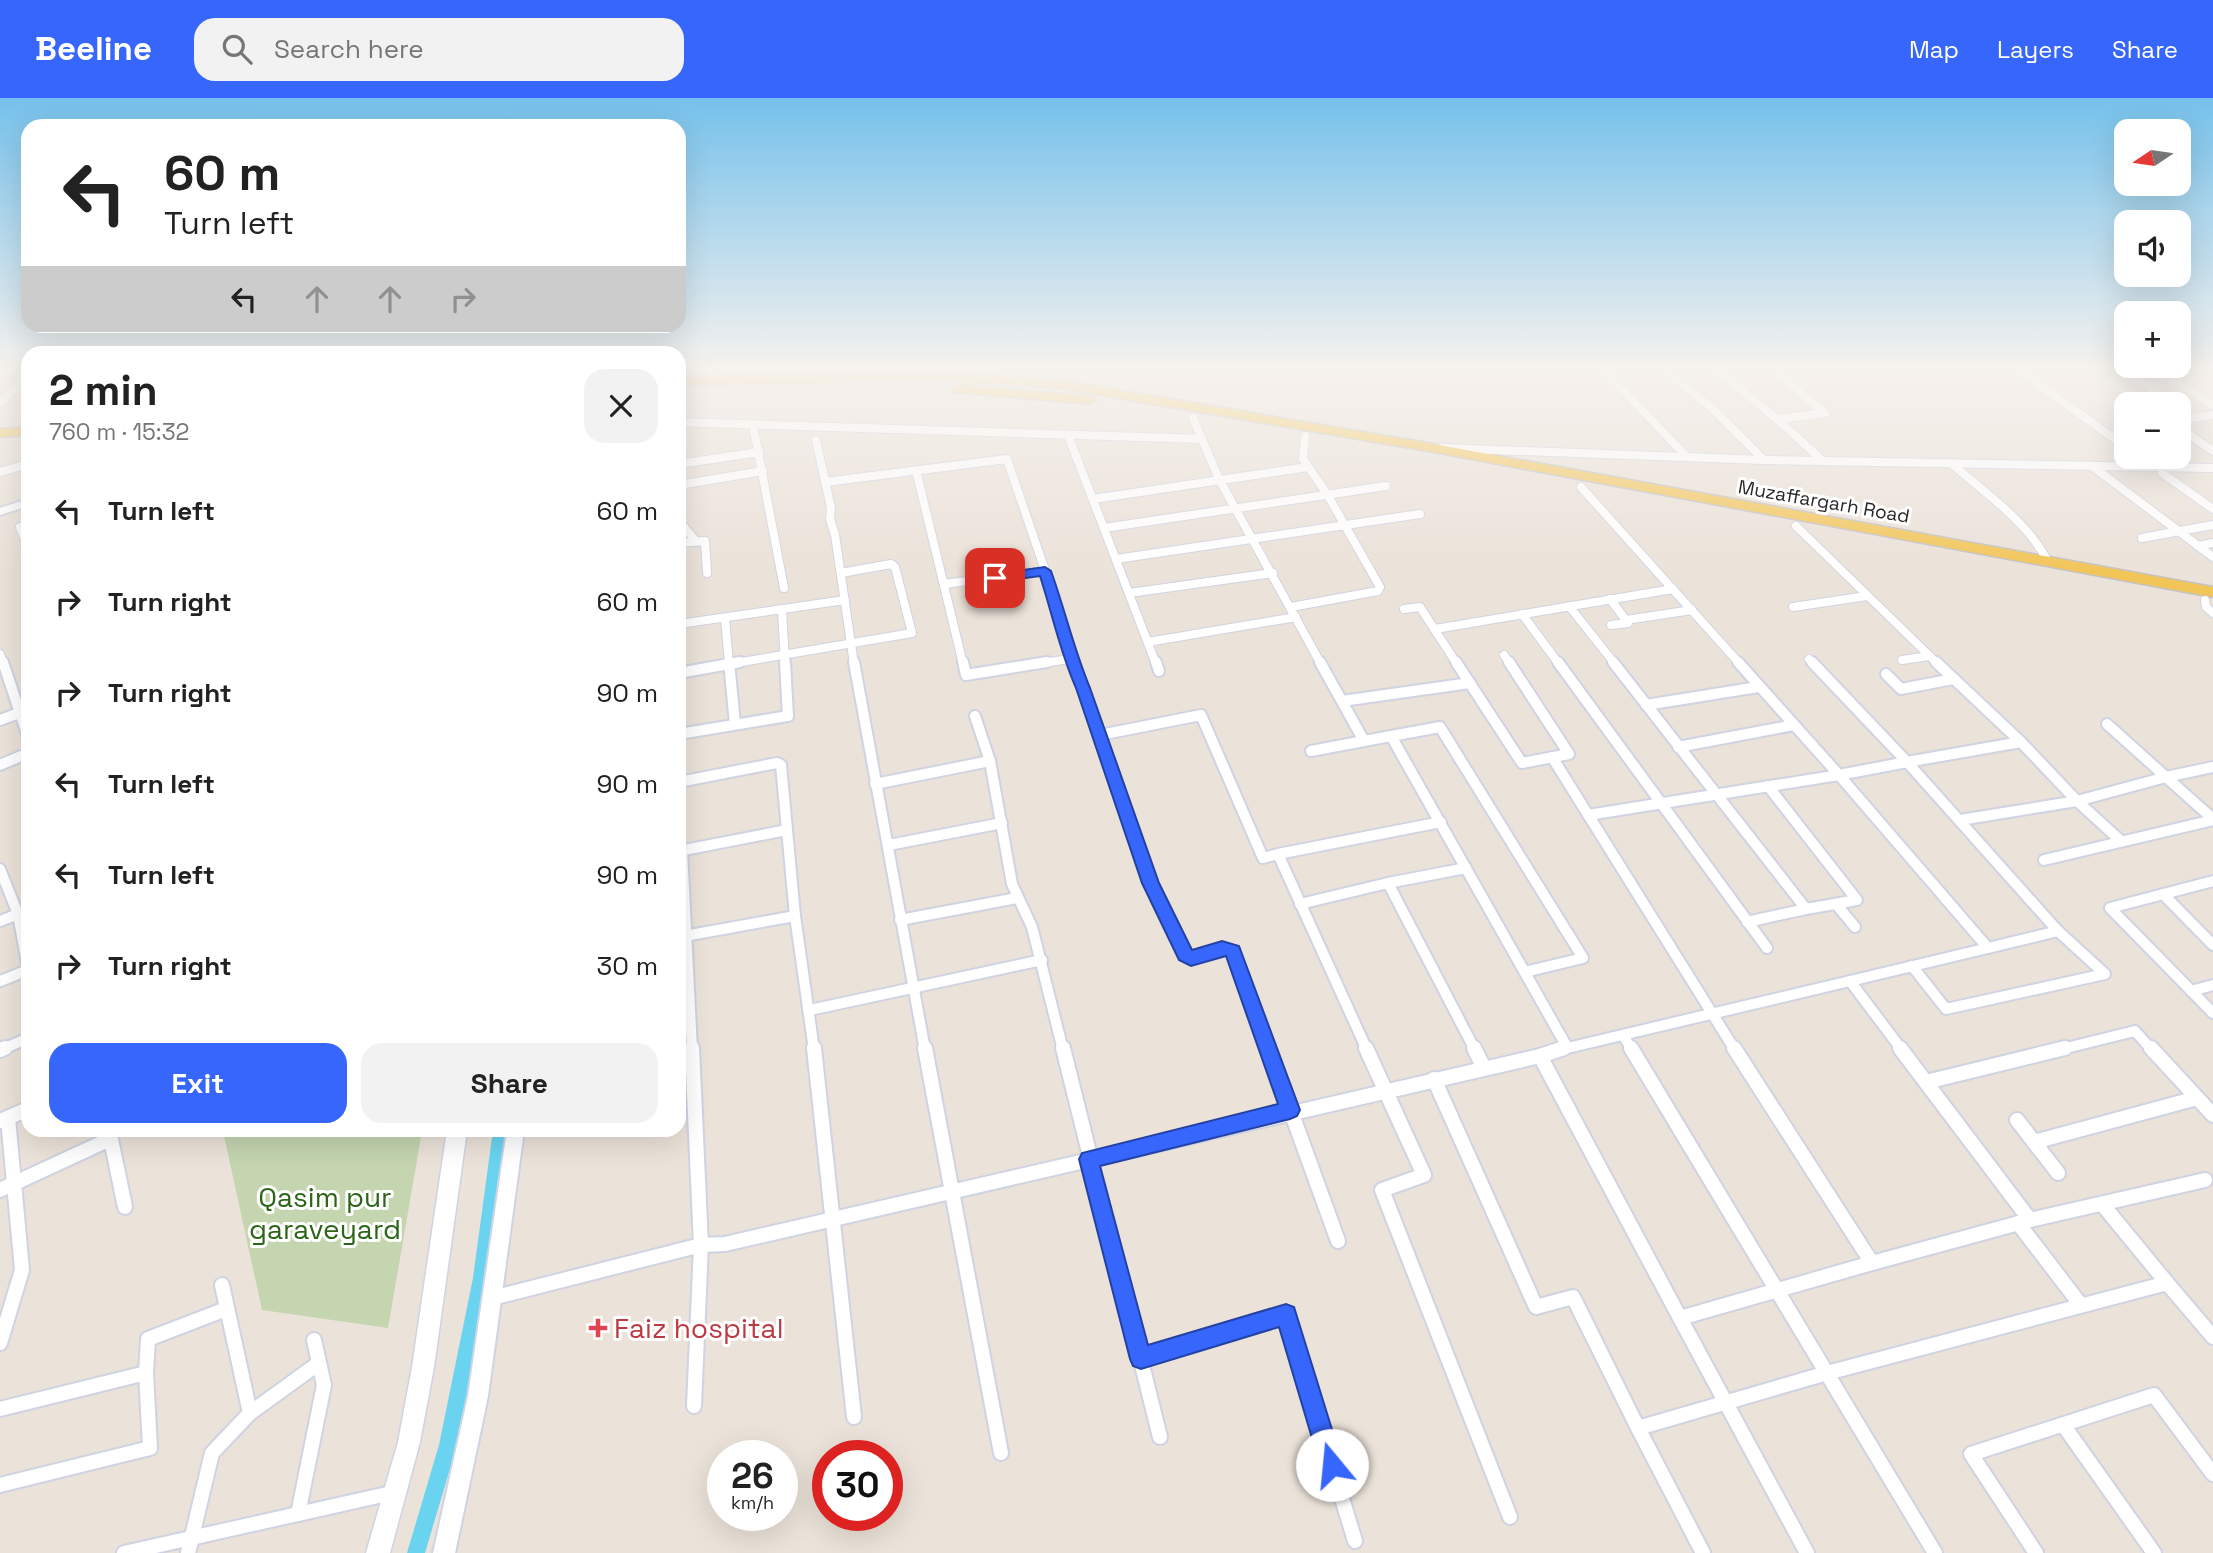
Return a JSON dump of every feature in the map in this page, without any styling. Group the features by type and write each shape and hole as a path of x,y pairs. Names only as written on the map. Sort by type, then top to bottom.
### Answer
{"main road":[{"name":"Muzaffargarh Road","path":"1310,437 2210,598"},
{"name":"Muzaffargarh Road","path":"1369,437 2048,562 2210,598"},
{"path":"378,1553 396,1492 423,1367 456,1137"}],"street":[{"path":"756,437 784,588"},
{"path":"1069,437 1160,671"},
{"path":"1132,437 1202,439 1219,479 1364,741"},
{"path":"1148,642 1294,612 1378,591 1380,587 1346,526 1303,459 1305,437"},
{"path":"1668,437 1685,455"},
{"path":"1741,437 1764,460"},
{"path":"1797,437 1823,461"},
{"path":"2192,437 2213,451"},
{"path":"816,440 831,508 830,519 875,784 889,845 900,920 1001,1453"},
{"path":"1428,447 1764,460 2114,466"},
{"path":"686,463 759,452"},
{"path":"825,482 1007,459 1065,629 1070,659 1100,735 1151,883 1185,955 1191,959 1222,948 1233,951 1338,1241"},
{"path":"1952,464 2024,529 2040,546 2048,562"},
{"path":"0,472 21,466"},
{"path":"2092,466 2213,556"},
{"path":"1093,499 1308,467"},
{"path":"2191,468 2213,468"},
{"path":"916,470 966,675 1070,659"},
{"path":"686,484 763,471"},
{"path":"2162,473 2213,509"},
{"path":"1104,528 1386,486"},
{"path":"1581,487 1839,775 1987,948"},
{"path":"0,512 21,504"},
{"path":"1116,559 1420,514"},
{"path":"2142,538 2213,525"},
{"path":"1796,526 2121,841"},
{"path":"686,529 695,540"},
{"path":"686,541 705,541 707,573"},
{"path":"2198,546 2213,543"},
{"path":"686,672 912,633 895,567 891,564 841,573"},
{"path":"944,584 1045,571"},
{"path":"1129,593 1273,573"},
{"path":"1435,629 1673,589"},
{"path":"1793,607 1867,596"},
{"path":"2210,598 2206,607 2213,613"},
{"path":"1609,599 1628,623 1611,625"},
{"path":"686,623 845,600"},
{"path":"1569,606 1805,909"},
{"path":"1404,609 1420,607 1522,763 1569,754 1504,655"},
{"path":"686,732 788,716 782,609"},
{"path":"1626,620 1692,610"},
{"path":"1522,614 1767,948"},
{"path":"725,618 735,724"},
{"path":"0,654 4,678 21,718"},
{"path":"1902,660 1929,656"},
{"path":"1809,659 1907,762 2058,930 2105,974 1946,1009 1912,966"},
{"path":"1886,674 1901,690 1952,679"},
{"path":"1342,701 1470,683"},
{"path":"1646,705 1758,687"},
{"path":"0,720 19,713"},
{"path":"1100,735 1201,715 1263,858 1441,822"},
{"path":"975,716 990,761 1017,898 1032,927 1042,960 1089,1159 1160,1437"},
{"path":"2107,723 2213,820"},
{"path":"1678,747 1794,725"},
{"path":"1311,751 1440,727 1583,958 1525,972"},
{"path":"1391,736 1567,1047"},
{"path":"1588,815 1839,775 2021,742"},
{"path":"0,765 21,756"},
{"path":"1552,757 1872,1263"},
{"path":"875,784 990,761"},
{"path":"686,781 781,765 795,916 810,1010 854,1417"},
{"path":"1960,820 2077,801 2166,776 2213,767"},
{"path":"1747,922 1857,900 1768,786"},
{"path":"2044,860 2213,820"},
{"path":"889,845 1002,823"},
{"path":"686,849 787,830"},
{"path":"1278,854 1424,1175 1382,1190 1510,1517"},
{"path":"1300,904 1466,867"},
{"path":"0,869 21,923"},
{"path":"2213,881 2110,908 2213,1013"},
{"path":"1388,883 1484,1068"},
{"path":"2163,894 2213,945"},
{"path":"900,920 1017,898"},
{"path":"1836,904 1855,927"},
{"path":"0,921 18,914"},
{"path":"686,936 795,916"},
{"path":"492,1298 701,1245 726,1244 1290,1110 1540,1056 1567,1047 2058,930"},
{"path":"810,1010 1042,960"},
{"path":"0,981 21,972"},
{"path":"1850,981 1926,1082 2080,1304"},
{"path":"2191,990 2213,985"},
{"path":"686,1002 701,1245 694,1406"},
{"path":"1926,1082 2135,1031 2213,1115"},
{"path":"1623,1035 1935,1553"},
{"path":"0,1050 21,1041"},
{"path":"1540,1056 1724,1403 1807,1553"},
{"path":"1434,1079 1536,1307 1573,1297 1703,1553"},
{"path":"2034,1142 2197,1098"},
{"path":"0,1343 5,1306 22,1270 14,1183 4,1120 21,1112"},
{"path":"2017,1120 2058,1173"},
{"path":"0,1190 106,1137"},
{"path":"110,1137 125,1207"},
{"path":"444,1553 457,1503 492,1298 515,1137"},
{"path":"1680,1318 2024,1221 2205,1180"},
{"path":"2102,1204 2213,1338"},
{"path":"1638,1428 1826,1373 2167,1283"},
{"path":"222,1285 250,1413"},
{"path":"0,1485 150,1448 146,1373 148,1339 226,1309"},
{"path":"1141,1359 1286,1314 1354,1541"},
{"path":"298,1514 324,1385 314,1340"},
{"path":"190,1545 212,1453 250,1413 319,1363"},
{"path":"0,1409 146,1373"},
{"path":"2036,1553 1971,1454 2154,1395 2213,1474"},
{"path":"2064,1426 2154,1553"},
{"path":"124,1553 190,1545 298,1514 396,1492"}],"green space":[{"name":"Qasim pur garaveyard","path":"224,1137 421,1137 388,1328 262,1310"}],"waterway":[{"path":"416,1553 448,1445 481,1278 500,1137"}],"place":[{"name":"Faiz hospital","path":"598,1328"}],"route":[{"path":"995,578 1045,571 1065,629 1070,659 1083,688 1151,883 1185,955 1191,959 1222,948 1233,951 1290,1110 1089,1159 1141,1359 1286,1314 1332,1465"}]}
